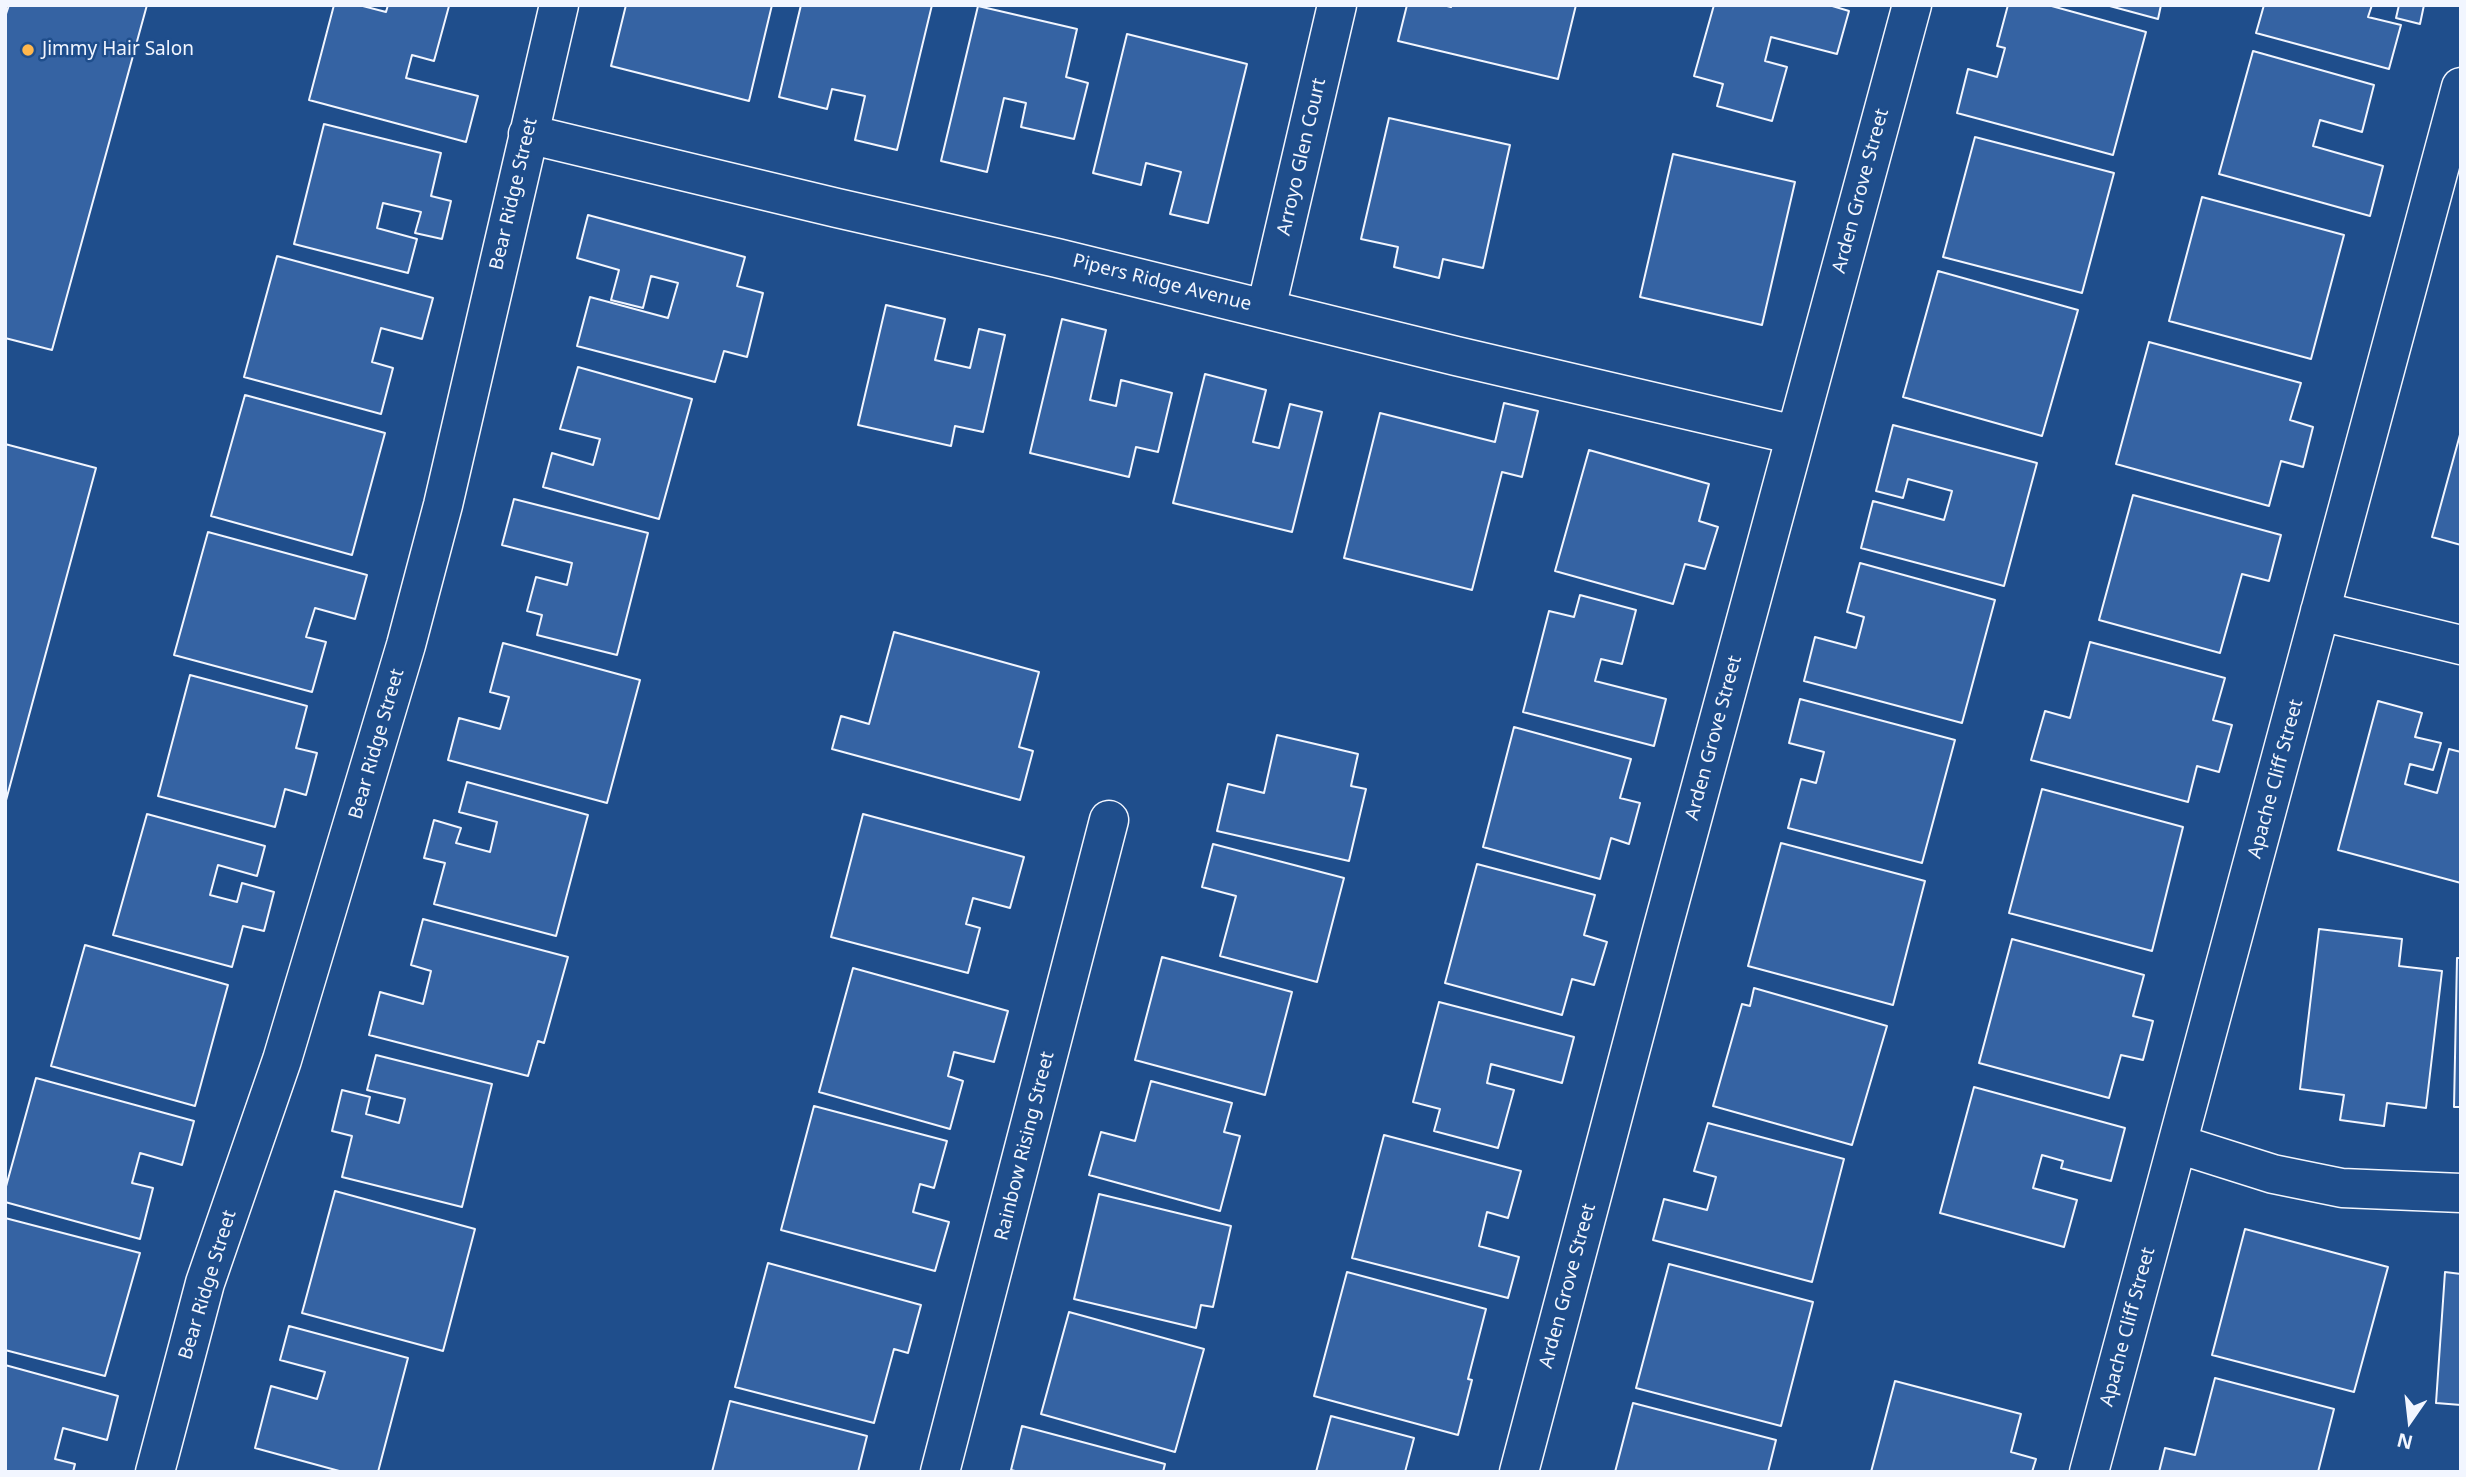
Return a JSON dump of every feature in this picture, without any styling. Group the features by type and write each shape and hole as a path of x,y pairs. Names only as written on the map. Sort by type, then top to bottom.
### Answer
{"street":[{"name":"Bear Ridge Street","path":"155,1472 205,1283 282,1060 406,645 443,505 559,5"},
{"name":"Arroyo Glen Court","path":"1266,309 1337,5"},
{"name":"Arden Grove Street","path":"1519,1472 1912,5"},
{"name":"Apache Cliff Street","path":"2089,1472 2461,87"},
{"name":"Pipers Ridge Avenue","path":"528,134 1795,435"},
{"path":"2320,611 2461,645"},
{"name":"Rainbow Rising Street","path":"940,1472 1109,820"},
{"path":"2178,1144 2273,1174 2342,1188 2461,1193"}],"building":[{"path":"9,5 147,5 52,350 5,338 5,17"},
{"path":"334,5 359,5 386,12 388,5 449,6 434,61 412,55 406,78 478,96 466,142 309,100"},
{"path":"626,5 772,5 749,101 611,66"},
{"path":"801,5 932,5 897,150 855,140 865,96 832,89 827,109 779,97"},
{"path":"1407,5 1576,5 1558,79 1398,41"},
{"path":"1714,5 1829,5 1849,11 1837,54 1771,37 1765,61 1787,67 1772,121 1717,106 1723,84 1694,76"},
{"path":"2008,5 2048,5 2146,32 2113,155 1957,113 1968,69 1997,77 2005,48 1997,46"},
{"path":"2106,5 2161,5 2158,19"},
{"path":"2264,5 2372,5 2368,17 2401,25 2389,69 2256,33"},
{"path":"2399,5 2424,5 2420,24 2396,18"},
{"path":"978,6 1077,29 1066,77 1088,83 1074,139 1021,127 1026,103 1004,98 987,172 941,161"},
{"path":"1127,34 1247,64 1208,223 1170,214 1181,172 1146,163 1141,185 1093,173"},
{"path":"2253,51 2374,85 2362,132 2320,120 2313,146 2383,166 2370,216 2219,174"},
{"path":"1389,118 1510,145 1483,268 1443,259 1439,278 1394,267 1398,247 1361,239"},
{"path":"324,124 441,153 431,196 451,201 442,239 415,233 421,212 383,203 377,228 417,239 408,273 294,244"},
{"path":"1975,137 2114,173 2082,293 1943,257"},
{"path":"1673,154 1795,182 1762,325 1640,297"},
{"path":"2202,197 2344,235 2311,359 2169,321"},
{"path":"588,215 745,257 737,286 763,293 747,357 724,351 715,382 577,346 590,297 668,318 678,283 651,276 643,308 611,300 619,270 577,258"},
{"path":"277,256 433,298 422,339 381,328 372,362 393,368 381,414 244,377"},
{"path":"1938,271 2078,310 2042,436 1903,397"},
{"path":"886,305 945,319 935,360 970,368 979,329 1005,335 983,432 955,426 951,446 858,425"},
{"path":"1062,319 1106,330 1090,400 1116,406 1121,380 1172,393 1158,452 1136,447 1129,477 1030,453"},
{"path":"2149,342 2301,383 2290,420 2313,427 2303,467 2281,461 2269,506 2116,464"},
{"path":"578,367 692,399 659,519 543,487 552,453 593,465 600,439 560,429"},
{"path":"1205,374 1266,390 1253,442 1279,448 1290,404 1322,412 1292,532 1173,503"},
{"path":"245,395 385,433 352,555 211,516"},
{"path":"1504,403 1538,411 1522,477 1502,472 1472,590 1344,558 1380,413 1495,442"},
{"path":"1893,425 2037,463 2004,586 1861,548 1873,501 1944,520 1952,491 1908,479 1903,498 1876,491"},
{"path":"2461,431 2461,545 2432,537"},
{"path":"5,444 96,468 5,804"},
{"path":"1589,450 1709,484 1699,521 1718,527 1705,569 1685,564 1673,604 1555,571"},
{"path":"2133,495 2281,535 2269,581 2242,574 2220,653 2099,620"},
{"path":"514,499 648,533 617,655 537,635 542,615 527,611 536,577 567,585 572,563 502,545"},
{"path":"208,532 367,575 355,619 315,608 306,637 326,642 312,692 174,655"},
{"path":"1860,563 1995,600 1962,723 1804,681 1815,637 1856,648 1864,617 1847,612"},
{"path":"1580,595 1636,610 1622,664 1601,659 1595,681 1666,699 1654,746 1523,712 1549,611 1574,617"},
{"path":"894,632 1039,672 1019,747 1033,751 1020,800 832,749 841,716 869,724"},
{"path":"2090,642 2225,678 2213,720 2232,725 2219,772 2197,766 2188,802 2031,760 2045,711 2070,718"},
{"path":"503,643 640,680 607,803 448,760 459,718 500,729 509,697 490,692"},
{"path":"190,675 307,706 296,748 317,753 306,795 285,789 275,827 158,796"},
{"path":"1800,699 1955,740 1922,863 1788,828 1801,779 1816,783 1824,752 1789,743"},
{"path":"2378,701 2422,713 2415,737 2441,743 2433,770 2410,764 2405,784 2437,793 2449,749 2461,752 2461,883 2338,850"},
{"path":"1514,727 1631,759 1620,798 1640,803 1629,844 1611,838 1600,879 1483,847"},
{"path":"1277,735 1358,754 1351,786 1366,789 1349,861 1217,831 1228,784 1264,793"},
{"path":"467,782 588,815 556,936 434,904 445,863 424,858 434,820 461,828 456,843 490,852 497,822 459,812"},
{"path":"2042,789 2183,827 2152,951 2009,913"},
{"path":"147,814 265,846 257,876 218,865 210,895 237,902 242,883 274,892 264,931 243,926 232,967 113,935"},
{"path":"863,814 1024,857 1010,908 973,898 966,924 980,928 968,973 831,937"},
{"path":"1781,843 1925,881 1893,1005 1748,966"},
{"path":"1213,844 1344,878 1317,982 1220,956 1236,896 1202,887"},
{"path":"1477,864 1595,895 1584,935 1607,942 1594,985 1572,979 1562,1015 1445,983"},
{"path":"423,919 568,957 544,1043 538,1041 528,1076 369,1035 380,992 423,1004 431,971 411,965"},
{"path":"2319,929 2402,939 2399,966 2442,971 2426,1108 2387,1103 2384,1126 2340,1120 2344,1095 2300,1089"},
{"path":"2012,939 2144,975 2133,1016 2153,1021 2143,1060 2121,1055 2109,1098 1979,1063"},
{"path":"85,945 228,985 195,1106 51,1066"},
{"path":"1162,957 1292,992 1265,1095 1135,1060"},
{"path":"2457,958 2461,958 2461,1107 2454,1107"},
{"path":"853,968 1008,1011 994,1062 954,1052 948,1076 963,1081 950,1129 819,1092"},
{"path":"1754,988 1887,1026 1852,1145 1713,1106 1742,1004 1750,1006"},
{"path":"1439,1002 1574,1037 1562,1083 1491,1064 1487,1083 1514,1090 1498,1148 1434,1131 1440,1109 1413,1102"},
{"path":"376,1055 492,1084 462,1207 342,1177 352,1136 332,1131 342,1090 370,1097 366,1114 399,1123 405,1099 367,1090"},
{"path":"36,1078 194,1121 182,1165 140,1153 132,1183 153,1188 140,1239 5,1202 5,1190"},
{"path":"1151,1081 1232,1103 1224,1132 1240,1136 1220,1211 1089,1175 1101,1132 1135,1141"},
{"path":"1974,1087 2125,1128 2111,1181 2061,1168 2063,1161 2042,1155 2033,1188 2077,1200 2064,1247 1940,1213"},
{"path":"814,1106 947,1141 934,1188 920,1184 913,1212 949,1222 935,1271 781,1230"},
{"path":"1708,1123 1844,1159 1812,1282 1653,1240 1664,1199 1707,1210 1716,1177 1694,1171"},
{"path":"1384,1135 1521,1171 1508,1218 1487,1212 1479,1246 1519,1257 1508,1298 1352,1258"},
{"path":"335,1191 475,1229 443,1351 302,1313"},
{"path":"1099,1194 1231,1226 1213,1307 1201,1305 1196,1328 1074,1299"},
{"path":"5,1218 140,1253 105,1376 5,1350"},
{"path":"2245,1229 2388,1267 2354,1392 2212,1355"},
{"path":"768,1263 921,1305 908,1353 894,1349 874,1423 735,1387"},
{"path":"1669,1264 1813,1302 1781,1426 1636,1388"},
{"path":"1347,1272 1486,1309 1468,1379 1472,1380 1458,1435 1314,1396"},
{"path":"2445,1272 2461,1274 2461,1405 2436,1403"},
{"path":"1069,1312 1204,1349 1175,1452 1041,1414"},
{"path":"289,1326 408,1358 378,1472 343,1472 255,1448 271,1386 317,1399 325,1372 280,1360"},
{"path":"5,1365 118,1396 107,1440 63,1428 55,1459 75,1464 73,1472 5,1472"},
{"path":"2215,1378 2334,1409 2318,1472 2159,1472 2165,1448 2195,1455"},
{"path":"1895,1381 2021,1414 2011,1452 2036,1459 2032,1472 1871,1472"},
{"path":"730,1401 867,1436 858,1472 712,1472"},
{"path":"1633,1403 1776,1440 1768,1472 1615,1472"},
{"path":"1331,1416 1414,1438 1405,1472 1316,1472"},
{"path":"1022,1426 1165,1464 1163,1472 1011,1470"}],"place":[{"name":"Jimmy Hair Salon","path":"28,50"}]}
